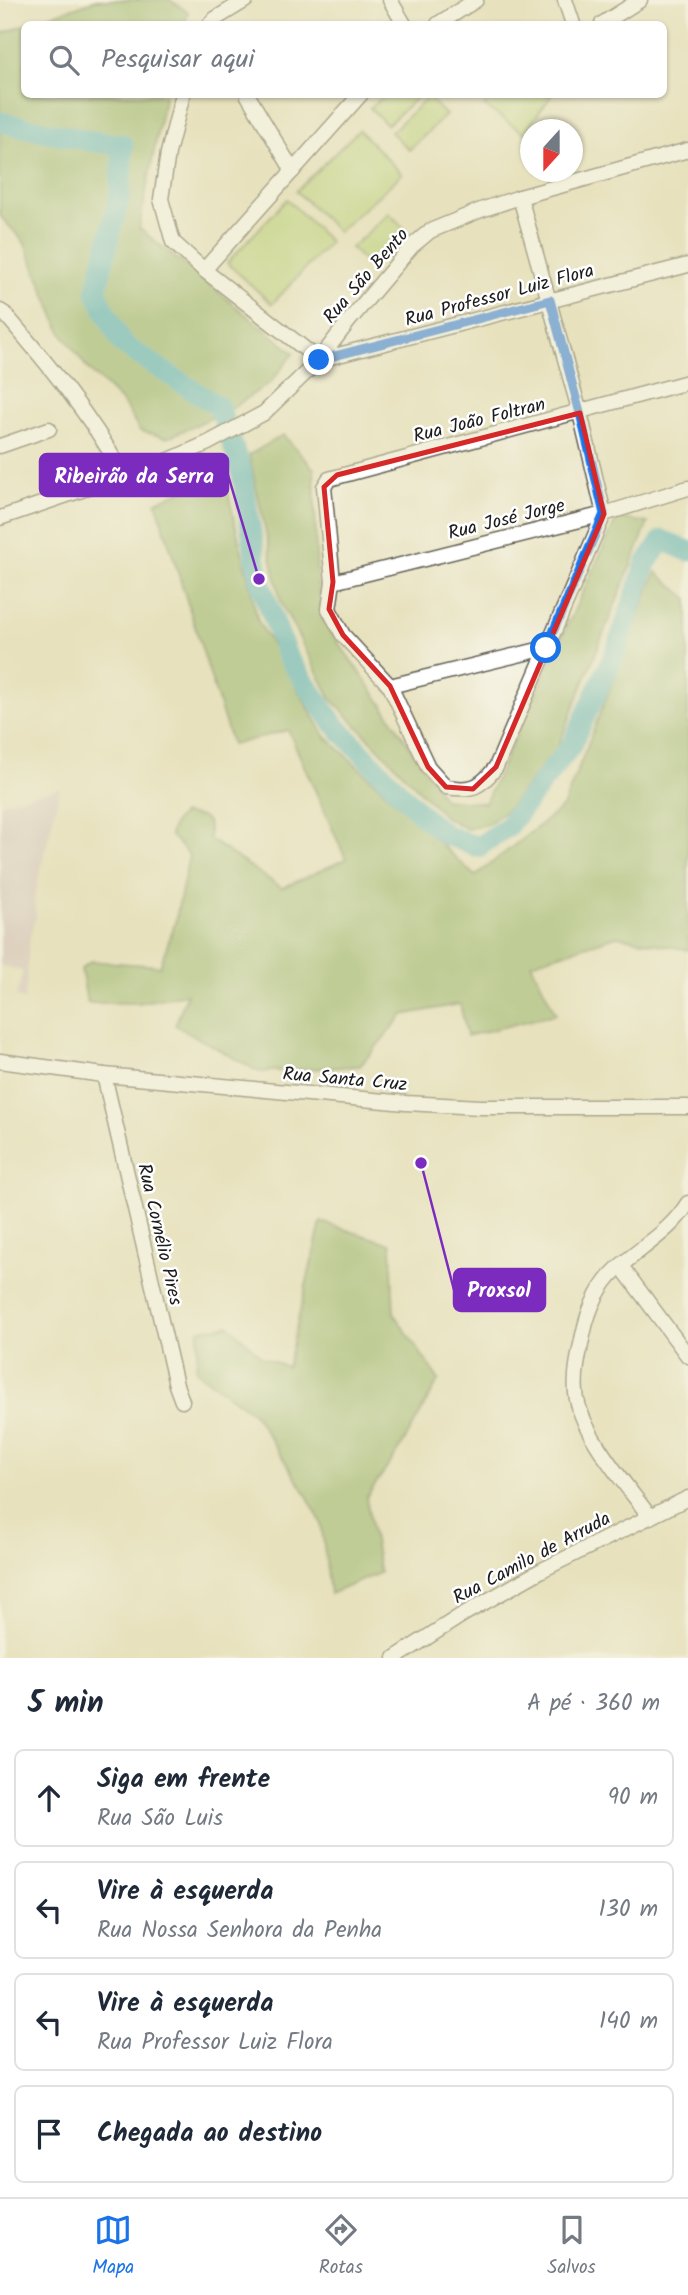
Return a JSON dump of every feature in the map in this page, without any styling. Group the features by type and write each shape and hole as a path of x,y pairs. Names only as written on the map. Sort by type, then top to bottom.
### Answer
{"street":[{"path":"213,21 246,0"},
{"path":"390,0 402,21"},
{"path":"443,21 476,0"},
{"path":"565,0 572,21"},
{"path":"607,21 640,0"},
{"path":"182,98 161,200 173,242 204,270 319,360"},
{"path":"249,98 293,170"},
{"path":"204,270 357,98"},
{"name":"Rua São Bento","path":"0,518 82,490 122,472 156,466 208,443 264,413 319,360 412,246 430,231 520,197 688,150"},
{"path":"333,582 329,609 343,635 390,686 428,767 446,787 473,789 487,779 496,767 604,514 580,413 520,197"},
{"name":"Rua Professor Luiz Flora","path":"319,360 688,265"},
{"path":"0,311 37,351 93,424 122,472"},
{"name":"Rua João Foltran","path":"333,582 324,487 329,479 688,382"},
{"path":"0,446 48,429"},
{"name":"Rua José Jorge","path":"333,582 604,514 688,488"},
{"path":"390,686 546,648"},
{"name":"Rua Santa Cruz","path":"0,1061 104,1075 406,1103 480,1107 688,1107"},
{"name":"Rua Cornélio Pires","path":"104,1075 176,1385 182,1401"},
{"path":"650,1517 585,1427 576,1391 577,1364 587,1315 601,1289 621,1266 665,1232 688,1203"},
{"path":"621,1266 688,1356"},
{"name":"Rua Camilo de Arruda","path":"396,1658 462,1615 542,1570 688,1498"}],"highlighted area":[{"path":"580,413 604,514 496,767 473,789 446,787 428,767 390,686 343,635 329,609 333,582 324,487 337,475"}],"shaded area":[{"path":"60,788 34,899 36,917 30,935 25,1000 16,997 23,971 0,965 0,803"}],"green space":[{"path":"96,0 170,0 188,12 186,21 35,21"},
{"path":"21,26 21,98 164,98 139,228 294,353 271,382 231,409 167,438 140,431 123,403 88,369 61,332 24,242 0,216 0,34"},
{"path":"382,98 417,98 387,125 370,108"},
{"path":"427,98 446,115 409,150 391,132"},
{"path":"490,98 550,98 534,119 520,119 520,130 484,106"},
{"path":"359,130 402,174 338,232 296,191"},
{"path":"287,199 330,242 272,304 227,263"},
{"path":"389,213 405,229 368,265 351,248"},
{"path":"283,435 314,469 317,583 324,622 444,799 485,803 617,518 648,523 557,749 509,808 488,824 467,829 445,817 331,699 281,603 249,455"},
{"path":"223,471 258,621 325,736 475,876 563,807 656,572 688,599 688,950 617,936 531,963 556,1014 467,1036 460,1004 403,1015 360,1066 259,1072 175,1025 187,994 138,1003 87,1003 81,969 91,961 160,966 175,923 189,855 170,835 174,823 182,814 204,819 209,826 209,839 282,888 346,859 288,730 232,745 156,502"},
{"path":"321,1222 391,1244 394,1314 439,1380 400,1449 366,1498 380,1573 330,1594 321,1522 305,1492 254,1414 196,1371 199,1330 229,1325 262,1357 287,1367"}],"waterway":[{"path":"0,122 90,141 123,145 120,194 96,292 122,344 219,407 241,469 259,579 287,656 333,723 422,815 446,835 478,847 507,827 571,746 616,651 646,563 662,540 688,551"}],"place":[{"name":"Ribeirão da Serra","path":"259,579"},
{"name":"Proxsol","path":"421,1163"}],"route":[{"path":"319,360 550,300 604,514 546,648"}]}
